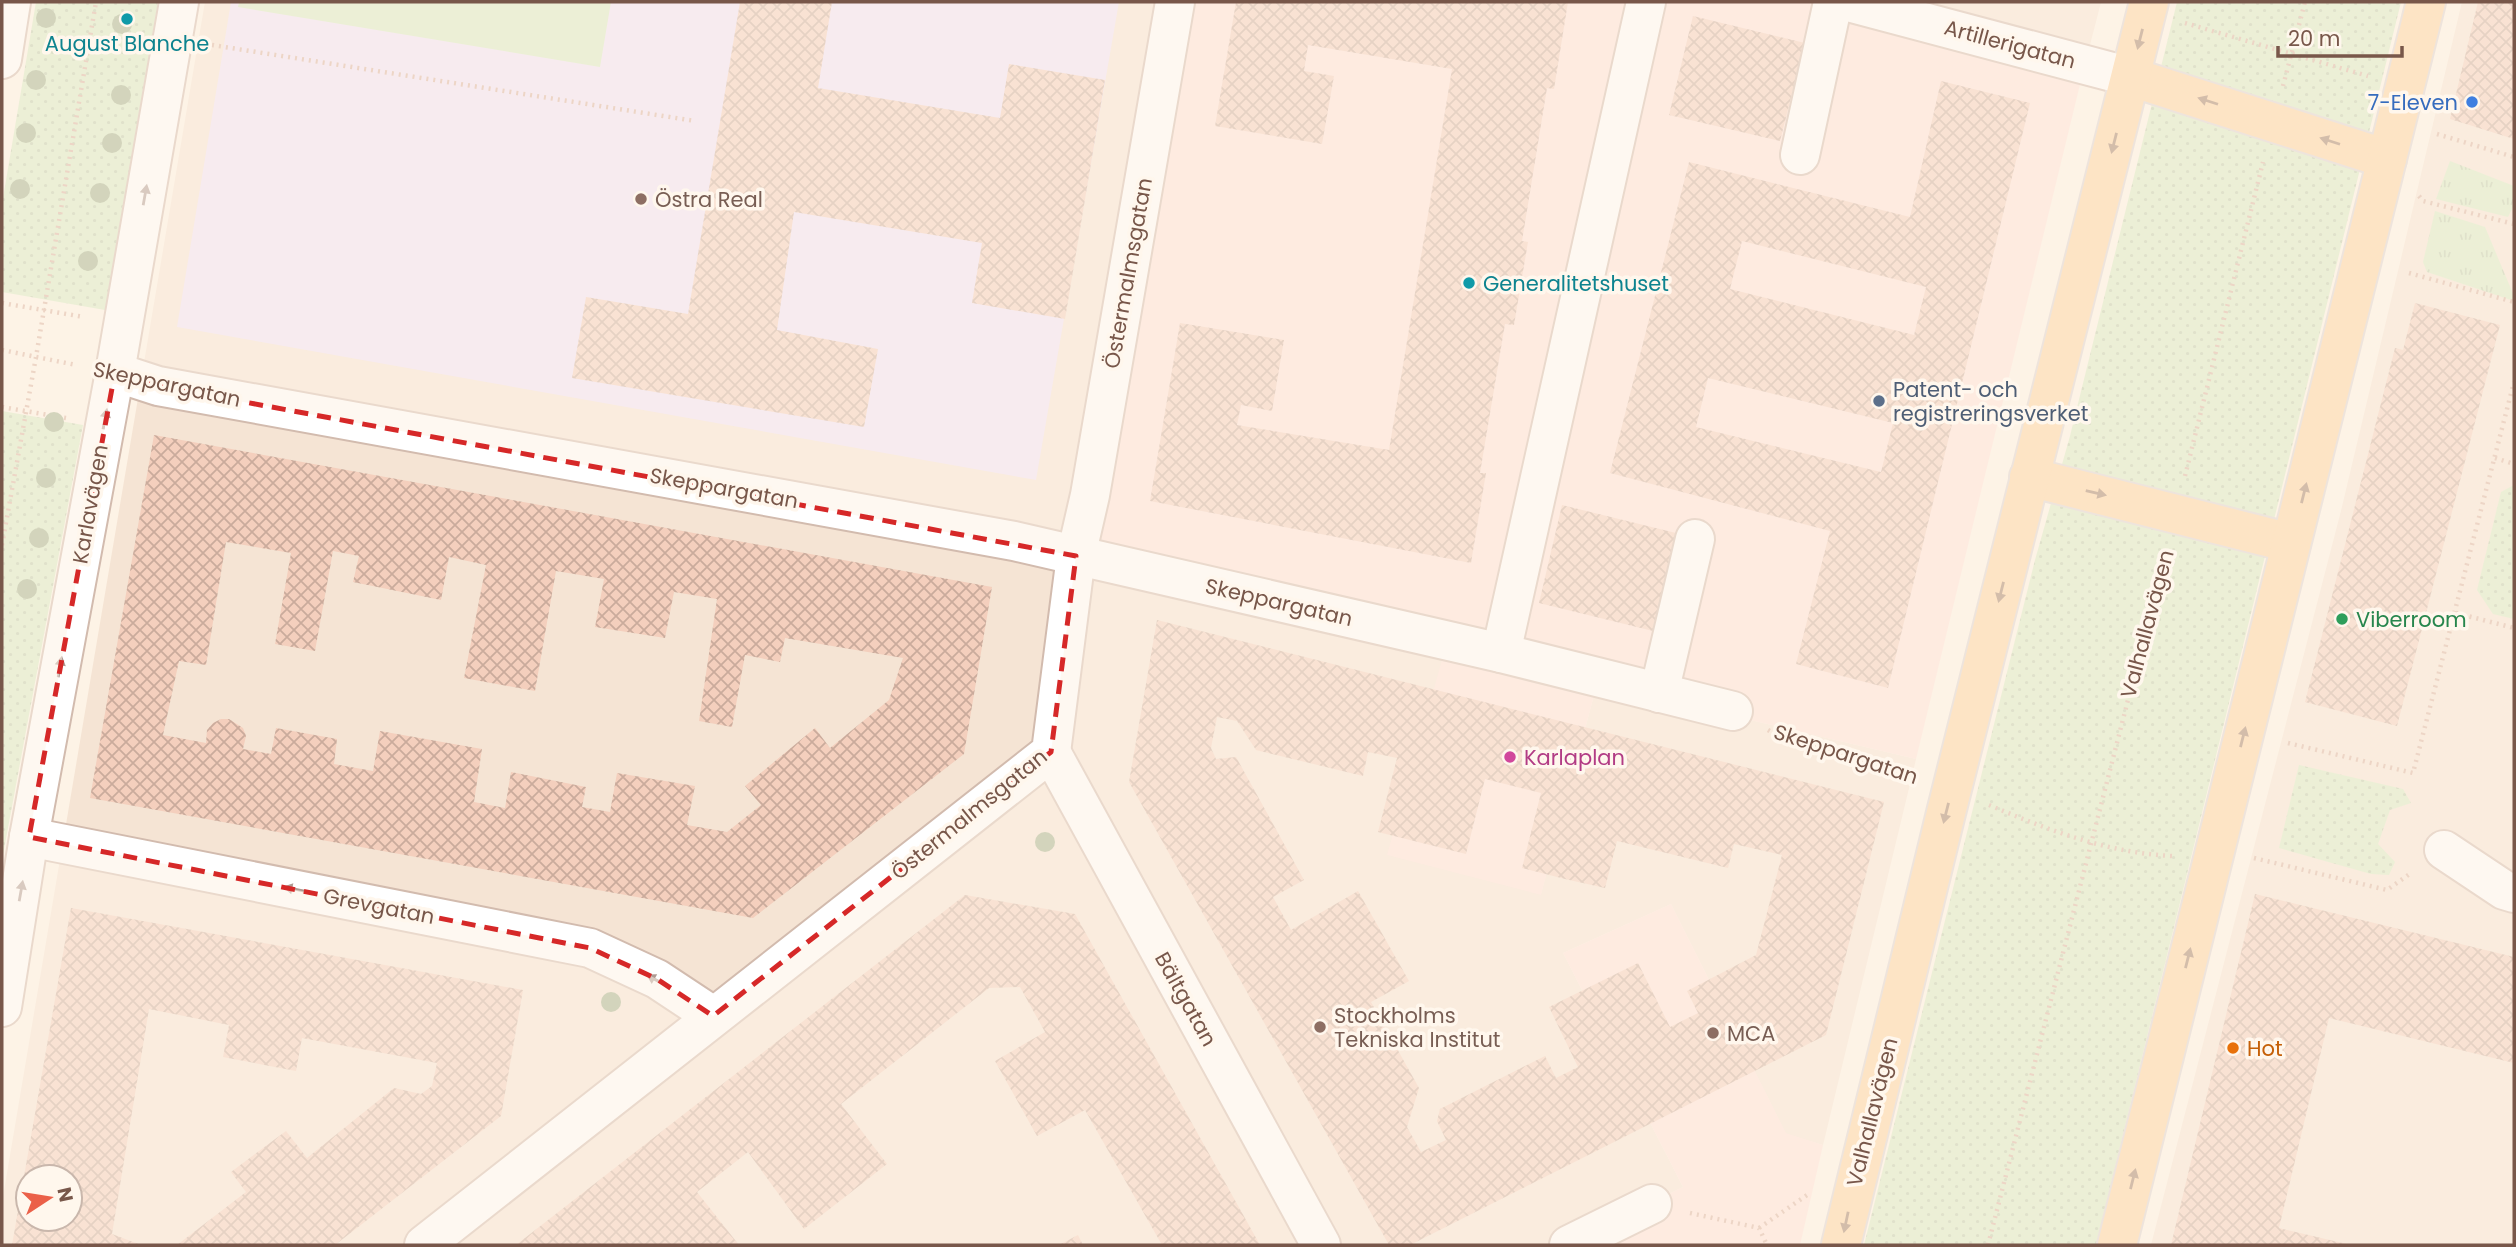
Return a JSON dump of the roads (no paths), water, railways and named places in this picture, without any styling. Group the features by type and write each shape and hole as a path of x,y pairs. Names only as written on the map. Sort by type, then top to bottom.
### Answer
{"main road":[{"path":"2117,1245 2426,2"},
{"name":"Valhallavägen","path":"1841,1245 2029,477 2148,7"},
{"path":"2131,77 2387,159"},
{"path":"2029,477 2291,543"}],"street":[{"path":"2,59 12,2"},
{"name":"Karlavägen","path":"2,1007 8,927 29,837 115,372 179,2"},
{"name":"Östermalmsgatan","path":"424,1245 1051,752 1076,556 1090,495 1175,2"},
{"path":"1501,653 1646,2"},
{"path":"1800,155 1833,2"},
{"name":"Artillerigatan","path":"1849,2 2131,77"},
{"name":"Skeppargatan","path":"115,372 158,386 1014,541 1501,653 1733,711"},
{"path":"1659,692 1695,539"},
{"name":"Bältgatan","path":"1051,752 1321,1245"},
{"name":"Grevgatan","path":"29,837 590,948 657,979 713,1016"},
{"path":"2444,850 2504,890 2514,892"},
{"path":"1569,1245 1652,1204"}],"place":[{"name":"August Blanche","path":"127,19"},
{"name":"7-Eleven","path":"2472,102"},
{"name":"Östra Real","path":"641,199"},
{"name":"Generalitetshuset","path":"1469,283"},
{"name":"Patent- och registreringsverket","path":"1879,401"},
{"name":"Viberroom","path":"2342,619"},
{"name":"Karlaplan","path":"1510,757"},
{"name":"Stockholms Tekniska Institut","path":"1320,1027"},
{"name":"MCA","path":"1713,1033"},
{"name":"Hot","path":"2233,1048"}]}
